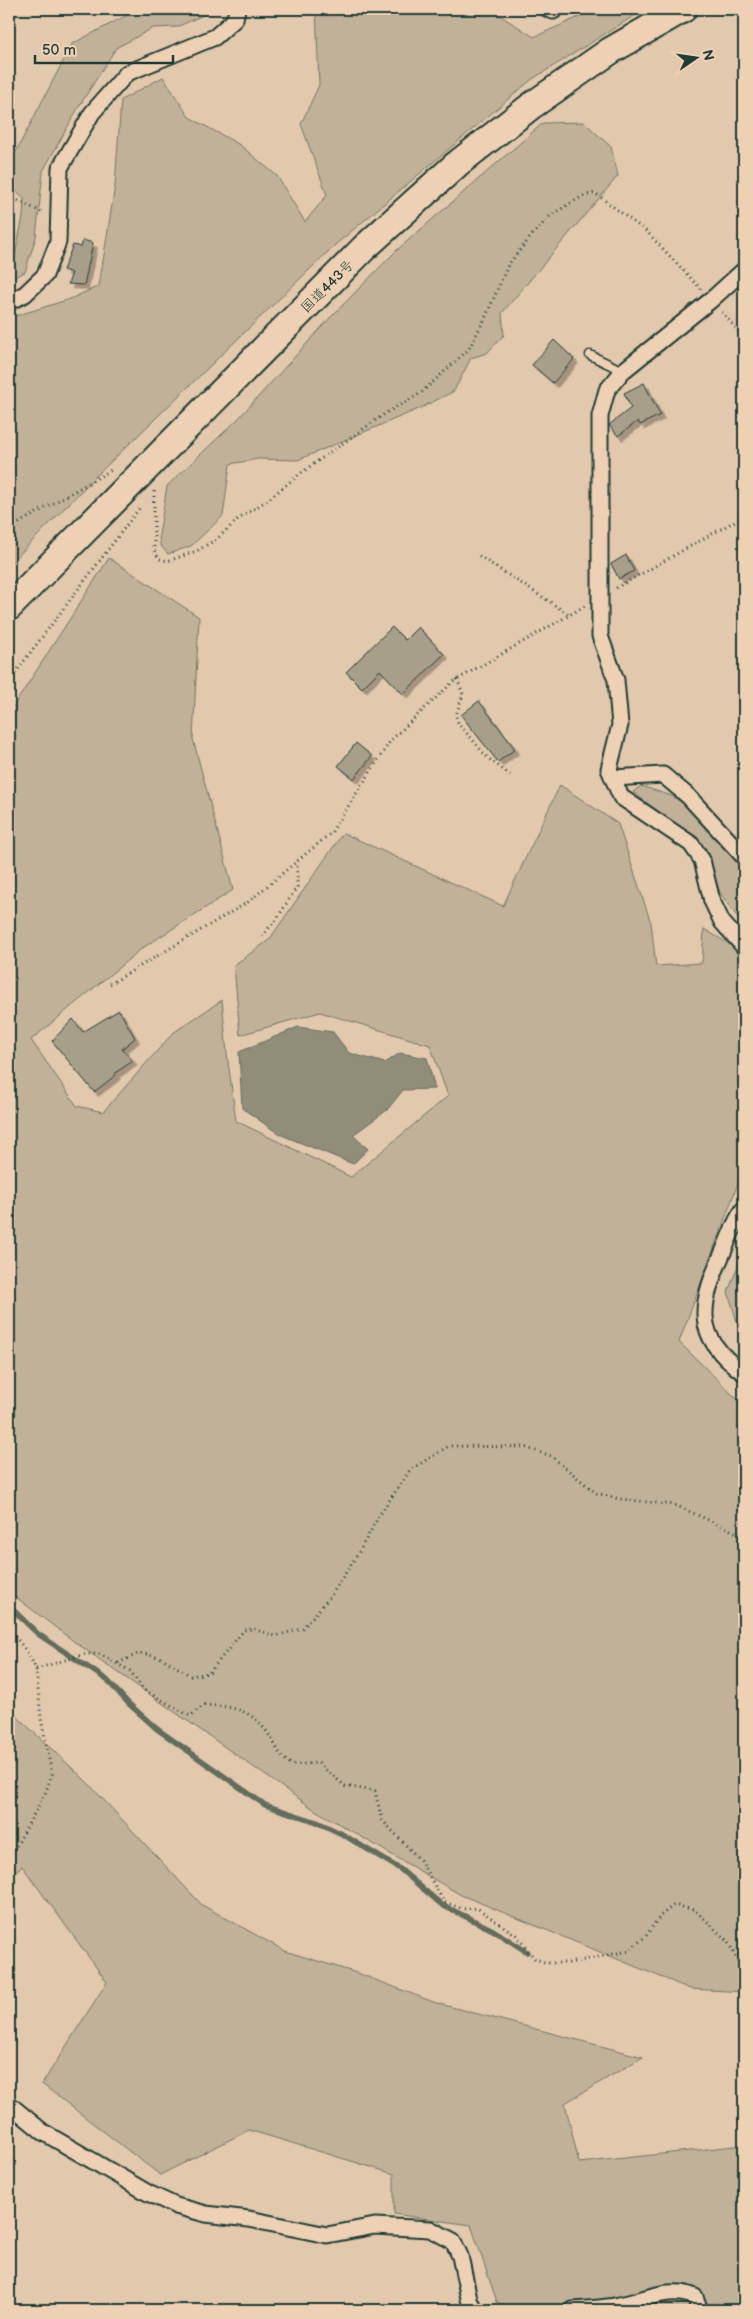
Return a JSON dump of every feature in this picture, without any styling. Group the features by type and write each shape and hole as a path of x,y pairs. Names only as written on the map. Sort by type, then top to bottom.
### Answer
{"highway":[{"name":"国道443号","path":"9,607 364,248 457,164 531,106 610,51 683,9"}],"street":[{"path":"9,302 25,294 45,275 58,242 60,168 92,113 127,73 215,37 235,19 237,9"},
{"path":"548,9 553,11 556,9"},
{"path":"744,270 711,300 623,371 607,390 600,416 599,598 600,636 616,680 620,724 609,769 612,778 621,797 691,844 702,860 712,901 722,922 744,948"},
{"path":"612,778 663,775 688,796 744,857"},
{"path":"744,1209 716,1267 704,1303 704,1319 710,1338 720,1354 744,1373"},
{"path":"9,2104 43,2132 148,2193 176,2206 206,2214 249,2219 327,2235 375,2226 430,2229 453,2241 460,2256 470,2303 476,2310"},
{"path":"572,2310 621,2305 662,2294 686,2292 695,2297 700,2310"}],"lane":[{"path":"590,355 623,371"}],"path":[{"path":"148,495 153,488 156,496 154,550 159,559 168,561 197,551 218,538 237,520 266,501 305,470 386,412 421,393 448,371 469,349 487,314 508,265 551,215 583,196 595,193 647,232 744,338"},
{"path":"9,196 45,214 58,242"},
{"path":"9,526 19,523 115,468 121,466 146,468"},
{"path":"9,681 144,503"},
{"path":"110,984 248,902 297,863 331,833 390,740 457,679 744,516"},
{"path":"479,556 570,615"},
{"path":"457,679 462,694 456,716 458,723 488,758 510,775"},
{"path":"262,936 278,918 297,887 297,863"},
{"path":"118,1663 140,1652 162,1658 191,1676 209,1673 244,1630 253,1628 276,1636 303,1628 330,1597 359,1552 380,1514 410,1470 449,1446 524,1447 551,1456 596,1493 620,1499 675,1505 744,1536"},
{"path":"9,1628 29,1655 36,1669 41,1718 52,1774 45,1794 9,1859"},
{"path":"36,1669 85,1654 100,1654 118,1663 130,1672 144,1690 190,1716 204,1705 234,1706 259,1721 272,1740 278,1755 292,1765 318,1763 344,1786 375,1791 382,1820 420,1860 444,1902 463,1910 477,1908 516,1935 535,1960 547,1963 569,1963 628,1951 646,1936 660,1916 674,1905 694,1910 728,1942 738,1961 744,1998 739,2040 744,2051"}],"shaded area":[{"path":"139,9 208,9 207,13 177,27 153,28 116,48 78,108 43,171 36,237 25,272 10,279 23,217 24,198 9,184 9,165 72,44"},
{"path":"316,9 493,9 496,13 534,37 597,9 645,9 531,80 335,245 95,477 9,565 9,318 70,299 99,286 115,186 121,100 163,77 189,117 240,145 277,176 305,222 327,195 301,124 319,85"},
{"path":"584,122 611,147 618,176 502,313 504,335 487,353 471,358 454,391 421,408 298,460 258,459 230,464 223,516 191,546 168,554 160,545 159,535 167,486 237,420 330,318 396,251 543,123"},
{"path":"109,558 199,617 193,739 233,890 141,949 31,1040 77,1106 103,1112 173,1033 222,1000 236,1121 351,1177 448,1096 430,1045 320,1012 240,1035 234,965 269,940 343,833 503,906 560,785 618,824 651,923 656,966 702,963 704,929 744,953 744,1167 679,1342 744,1406 744,1992 690,1989 461,1895 315,1810 76,1643 9,1592 9,707 13,707"},
{"path":"641,786 672,796 698,814 744,870 744,926 720,893 706,848 633,792"},
{"path":"298,1027 333,1032 349,1053 385,1063 400,1053 427,1058 435,1089 403,1090 387,1110 353,1135 368,1149 353,1164 279,1134 242,1108 239,1052"},
{"path":"744,1250 744,1345 728,1292"},
{"path":"9,1709 86,1781 202,1905 285,1951 360,1974 436,2003 643,2057 565,2103 579,2163 744,2145 744,2310 516,2310 497,2302 471,2225 394,2214 394,2174 249,2130 160,2175 42,2084 107,1982 22,1866 9,1877"}],"building":[{"path":"83,240 93,243 84,285 68,284 72,273 63,270 73,245 81,247"},
{"path":"554,340 574,359 553,383 532,365"},
{"path":"644,383 660,415 640,425 638,421 618,436 609,425 631,408 624,393"},
{"path":"626,555 634,571 619,579 611,564"},
{"path":"392,627 405,640 418,627 444,654 403,694 380,670 362,688 346,672"},
{"path":"479,701 515,749 498,762 461,715"},
{"path":"356,743 372,756 354,779 338,766"},
{"path":"119,1010 135,1038 122,1049 133,1061 115,1073 116,1075 94,1092 52,1041 73,1019 83,1032"}],"waterway":[{"path":"9,1606 38,1634 107,1680 129,1704 157,1729 265,1805 317,1822 342,1834 400,1869 442,1905 493,1930 527,1952"}]}
